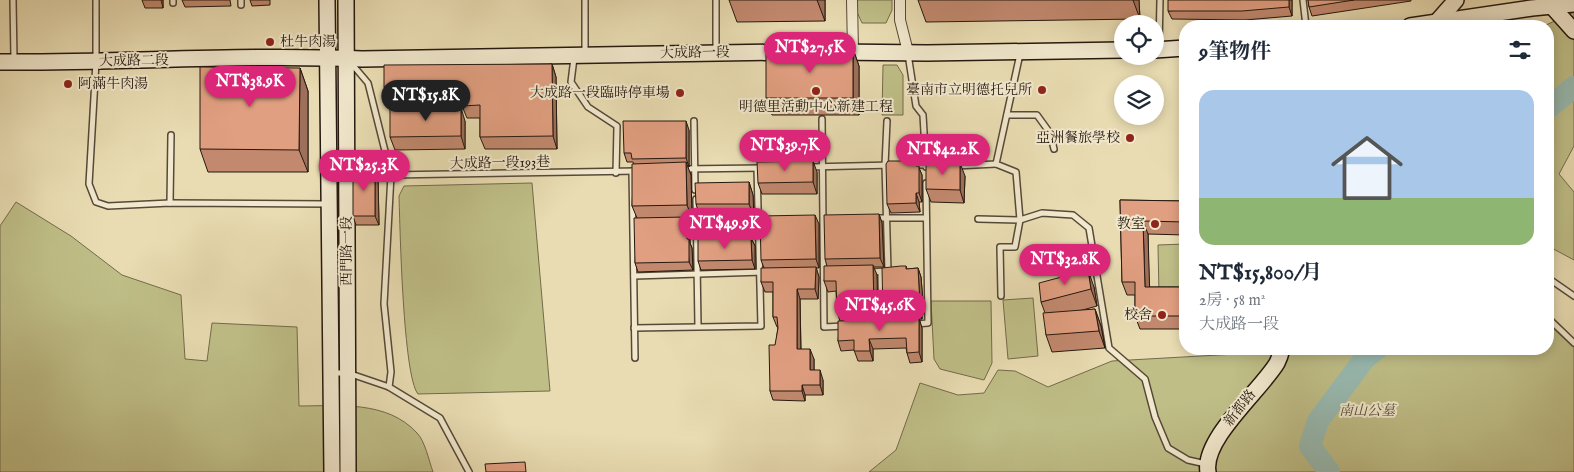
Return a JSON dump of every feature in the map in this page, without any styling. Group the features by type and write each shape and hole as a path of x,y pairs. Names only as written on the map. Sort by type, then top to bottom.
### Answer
{"street":[{"name":"西門路一段","path":"328,0 332,472"},
{"name":"西門路一段","path":"346,0 348,472"},
{"path":"852,0 853,52"},
{"path":"900,0 900,20 908,52"},
{"path":"1438,20 1456,0"},
{"path":"1457,20 1549,3 1572,3"},
{"path":"1549,3 1573,29"},
{"path":"1164,50 1179,48"},
{"path":"821,52 1114,50"},
{"name":"大成路一段","path":"328,58 802,52"},
{"name":"大成路二段","path":"7,62 96,62 310,56 328,58"},
{"name":"新都路","path":"1208,468 1223,430 1277,363 1280,355"}],"lane":[{"path":"7,62 13,0"},
{"path":"96,0 96,62 89,184 96,202 108,206 170,203 329,204"},
{"path":"584,0 580,55 571,82 588,107 617,126 616,173"},
{"path":"716,0 716,53"},
{"path":"1159,15 1160,0"},
{"path":"1303,0 1305,20"},
{"path":"908,52 916,106 923,116 928,270 928,323 910,324"},
{"path":"996,164 1020,52"},
{"path":"347,59 368,83 391,175 384,304 391,372 389,387"},
{"path":"1007,116 1037,115 1050,133 1054,148"},
{"path":"694,120 698,326"},
{"path":"822,120 824,327 853,326"},
{"path":"887,121 886,218 888,271"},
{"path":"170,203 171,136"},
{"path":"803,167 926,164"},
{"path":"952,166 996,164 1016,172 1020,220 1015,247 1000,248 1001,296"},
{"path":"634,328 761,326 757,168"},
{"path":"677,170 766,168"},
{"path":"632,171 635,358"},
{"name":"大成路一段193巷","path":"391,175 616,173 641,171"},
{"path":"978,219 1020,220 1042,213 1073,215 1088,228 1110,348 1145,379 1155,417 1168,448 1188,460 1208,468"},
{"path":"868,218 926,218"},
{"path":"813,219 831,219"},
{"path":"678,222 776,220"},
{"path":"633,223 642,223"},
{"path":"918,270 928,270"},
{"path":"882,325 880,274 888,271"},
{"path":"860,272 898,271"},
{"path":"634,276 769,272"},
{"path":"814,272 832,272"},
{"path":"1554,282 1574,296"},
{"path":"1554,324 1574,343"},
{"path":"873,325 892,325"},
{"path":"331,373 348,373 389,387 440,418 469,472"}],"green space":[{"path":"857,0 892,0 892,10 886,23 862,23 857,12"},
{"path":"1574,12 1574,146 1559,174 1574,192 1574,260 1554,249 1554,21"},
{"path":"883,65 897,65 903,75 903,115 882,115"},
{"path":"532,183 550,391 418,394 413,382 409,360 403,300 399,196 404,186"},
{"path":"16,202 71,236 122,275 181,295 185,359 207,361 212,323 297,327 299,406 361,407 391,415 405,422 420,437 425,446 433,472 0,472 0,226"},
{"path":"1179,244 1179,295 1159,295 1158,245"},
{"path":"1033,298 1038,356 1008,359 1003,300"},
{"path":"931,301 991,301 992,363 984,380 940,369 934,359"},
{"name":"南山公墓","path":"1554,328 1574,346 1574,472 869,472 896,450 920,383 958,395 984,393 998,370 1015,371 1048,387 1112,361 1218,355 1554,355"}],"building":[{"path":"1168,0 1289,0 1289,7 1242,11 1168,11"},
{"path":"1308,0 1354,0 1309,7"},
{"name":"明德里活動中心新建工程","path":"853,49 853,98 766,98 766,50"},
{"path":"552,64 553,136 480,137 480,105 462,106 462,86 384,87 384,65"},
{"path":"200,67 300,68 299,150 200,149"},
{"path":"461,108 461,136 390,137 390,109"},
{"path":"623,121 686,121 686,158 632,159 631,153 624,153"},
{"path":"813,161 813,182 758,183 757,162"},
{"path":"888,161 916,161 916,166 919,166 919,193 916,193 916,203 887,204 886,164"},
{"path":"686,162 687,205 632,206 632,164"},
{"path":"926,162 960,163 960,190 926,189"},
{"path":"353,167 375,167 375,216 353,216"},
{"path":"749,182 749,204 696,204 695,183"},
{"path":"1120,200 1179,201 1179,222 1143,221 1145,287 1179,287 1179,316 1135,316 1135,282 1122,282"},
{"path":"879,214 880,258 825,259 824,215"},
{"path":"815,215 816,259 761,260 760,216"},
{"path":"687,217 689,262 635,263 634,218"},
{"path":"751,238 752,260 698,261 698,239"},
{"path":"873,265 874,310 837,312 836,281 824,281 824,266"},
{"path":"906,266 906,269 918,268 919,310 883,312 882,268"},
{"path":"816,267 815,289 797,289 797,349 810,349 810,370 820,370 820,385 802,385 802,391 770,391 769,345 775,345 778,328 777,317 773,317 773,282 761,282 761,268"},
{"path":"1088,270 1091,289 1041,302 1039,283"},
{"path":"1095,309 1099,331 1046,335 1043,313"},
{"path":"919,318 919,352 907,353 906,338 869,339 870,351 854,351 854,340 838,341 838,321"},
{"path":"525,462 526,472 486,472 485,464"}],"waterway":[{"path":"1554,103 1574,87"},
{"path":"1329,472 1310,446 1318,421 1369,355"}],"place":[{"name":"杜牛肉湯","path":"270,42"},
{"name":"阿滿牛肉湯","path":"68,84"},
{"name":"臺南市立明德托兒所","path":"1042,90"},
{"name":"明德里活動中心新建工程","path":"816,91"},
{"name":"大成路一段臨時停車場","path":"680,93"},
{"name":"亞洲餐旅學校","path":"1130,138"},
{"name":"教室","path":"1155,224"},
{"name":"校舍","path":"1162,315"}]}
